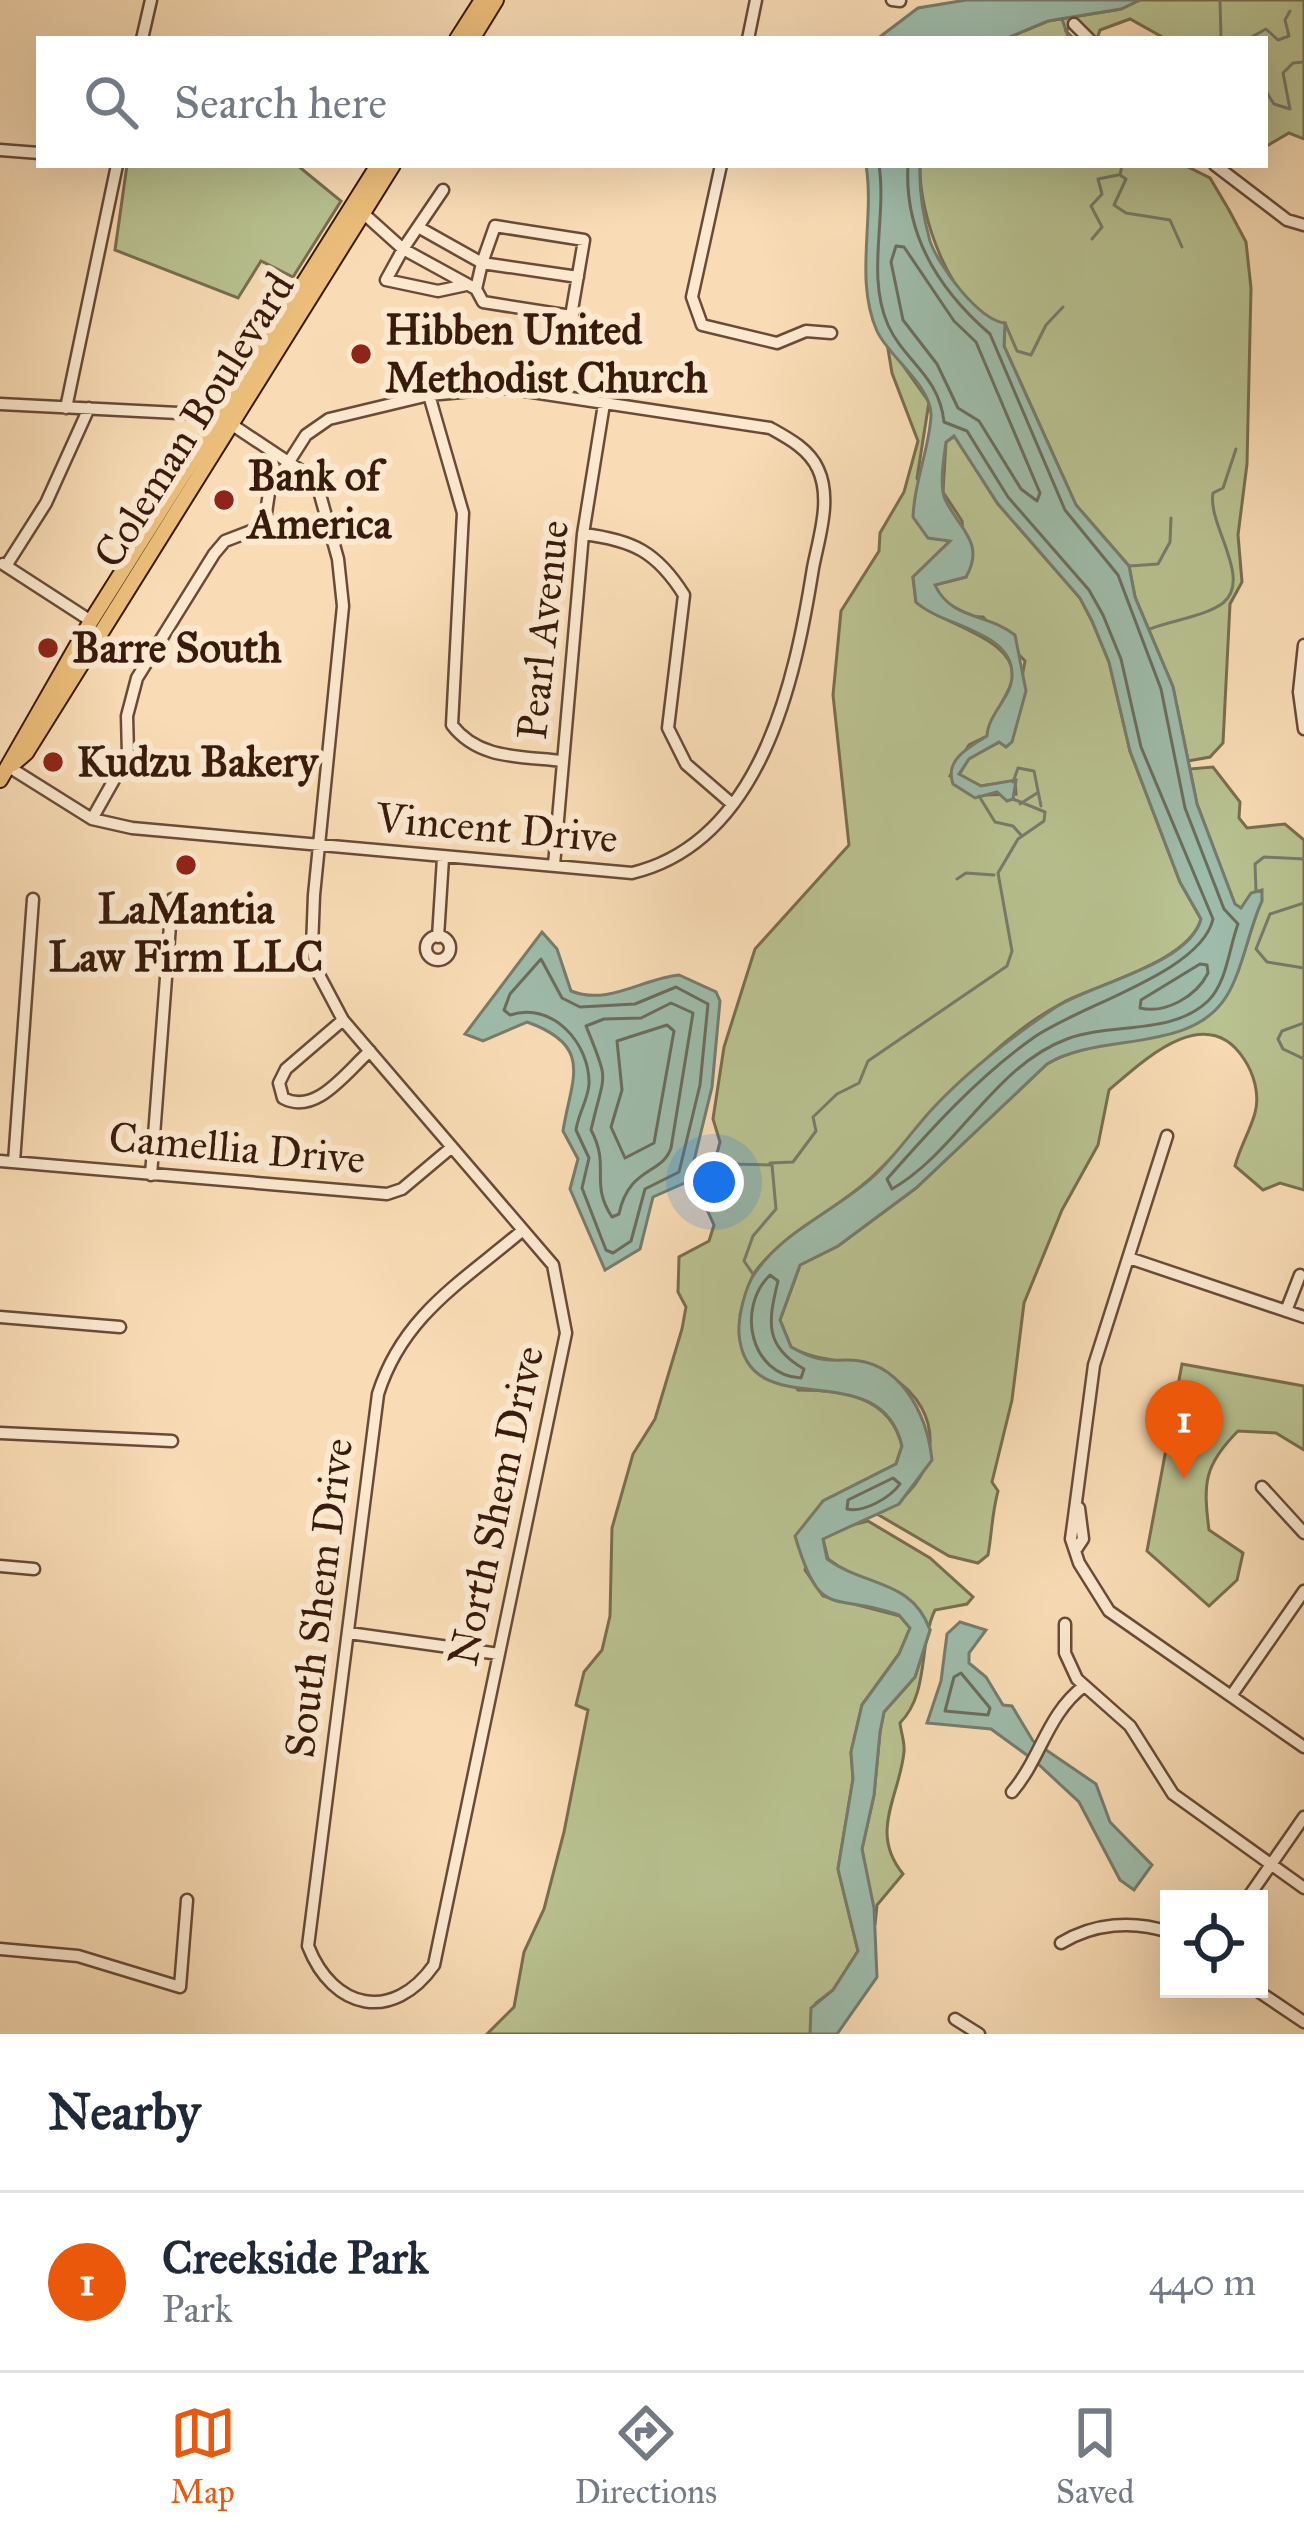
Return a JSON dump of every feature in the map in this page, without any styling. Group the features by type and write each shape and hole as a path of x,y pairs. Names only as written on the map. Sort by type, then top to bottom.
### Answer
{"main road":[{"path":"460,36 482,0"},
{"path":"474,36 496,0"},
{"name":"Coleman Boulevard","path":"4,774 91,621 363,213 361,202 383,168"},
{"name":"Coleman Boulevard","path":"4,774 26,753 170,520 275,330 383,168"}],"street":[{"path":"143,36 151,0"},
{"path":"749,36 756,0"},
{"path":"1074,24 1086,36"},
{"path":"0,149 36,153"},
{"path":"66,408 116,168"},
{"path":"721,168 692,297 702,325 777,344 806,331 831,333"},
{"path":"1220,168 1287,220 1304,225"},
{"path":"443,190 386,280 438,291 471,287"},
{"path":"363,213 403,250 471,287 483,302 571,316 584,240 495,226 471,287"},
{"path":"418,227 482,263 578,277"},
{"name":"Vincent Drive","path":"505,388 770,428 797,443 817,467 826,495 790,689 766,747 700,843 665,865 632,873 318,846 92,819 128,755 127,716 137,678 214,554 225,542 264,526 269,493 286,460 328,419 429,395 505,388"},
{"path":"429,395 463,513 452,724 466,742 483,752 563,761"},
{"path":"0,404 198,414 223,424"},
{"name":"Pearl Avenue","path":"554,865 584,534 604,404"},
{"path":"89,408 46,503 3,564 91,621"},
{"name":"North Shem Drive","path":"223,424 286,460 319,491 338,559 343,606 312,947 325,991 344,1020 553,1264 566,1333 434,1965 413,1991 398,1999 368,2002"},
{"path":"584,534 623,539 648,549 684,596 668,728 686,764 731,803"},
{"path":"1304,645 1299,692 1304,728"},
{"path":"4,774 92,819"},
{"path":"437,937 443,858"},
{"path":"151,1175 172,898"},
{"path":"14,1162 33,899"},
{"path":"344,1020 286,1069 279,1083 283,1098 297,1106 310,1103 370,1051"},
{"path":"1167,1136 1090,1387 1072,1538 1093,1591 1109,1611 1304,1748"},
{"name":"Camellia Drive","path":"0,1161 387,1194 402,1189 452,1147"},
{"name":"South Shem Drive","path":"368,2002 330,1987 308,1946 378,1394 391,1354 407,1329 523,1230"},
{"path":"1129,1258 1304,1317"},
{"path":"1286,1311 1300,1275"},
{"path":"0,1317 120,1327"},
{"path":"0,1432 172,1441"},
{"path":"1262,1486 1304,1533"},
{"path":"0,1566 34,1569"},
{"path":"1232,1696 1304,1592"},
{"path":"1065,1624 1065,1653 1084,1686 1130,1726 1156,1772 1183,1804 1304,1888"},
{"path":"349,1634 499,1654"},
{"path":"1012,1792 1030,1771 1060,1705 1084,1686"},
{"path":"1253,1890 1304,1817"},
{"path":"0,1949 78,1956 180,1987 187,1900"},
{"path":"1061,1943 1111,1926 1160,1929"},
{"path":"1268,1998 1304,2022"},
{"path":"955,2018 979,2034"}],"green space":[{"path":"1140,0 1304,0 1304,139 1289,133 1268,145 1268,36 1161,36 1130,19 1100,30 1098,36 1075,20 1066,31 1071,36 1012,36 1048,21 1121,9"},
{"path":"127,168 301,168 341,201 293,277 261,261 238,298 115,250"},
{"path":"920,168 1190,168 1210,178 1246,242 1251,288 1247,464 1238,535 1242,582 1230,604 1223,743 1210,757 1188,761 1173,687 1135,597 1129,566 1076,505 1004,346 1005,324 969,302 954,282 932,233"},
{"path":"887,343 929,402 917,478 950,541 913,577 916,602 994,645 1012,669 1011,684 987,736 969,745 950,776 983,795 1016,794 1015,781 981,786 959,775 969,758 1011,736 1025,661 983,617 954,608 934,585 966,577 962,521 943,492 946,442 955,436 998,504 1080,598 1092,621 1109,662 1130,751 1180,882 1201,919 1193,934 1162,959 1064,1002 1010,1038 875,1174 768,1257 748,1287 740,1315 798,1390 848,1395 876,1406 896,1429 902,1446 896,1464 823,1501 805,1570 823,1596 900,1616 910,1628 899,1654 862,1705 851,1752 853,1779 838,1869 858,1951 833,1990 816,2003 810,2034 487,2034 514,2007 524,1952 544,1909 564,1832 588,1710 576,1705 584,1672 602,1650 610,1616 612,1528 633,1454 655,1419 682,1329 686,1307 678,1292 679,1257 709,1241 714,1225 704,1203 720,1142 713,1119 724,1047 755,949 849,845 833,695 841,611 879,551 880,533 904,492 918,441 892,373"},
{"path":"1189,765 1190,769 1213,767 1240,802 1239,818 1247,828 1285,824 1304,840 1304,1190 1280,1183 1263,1190 1235,1166 1257,1099 1248,1065 1229,1042 1194,1035 1175,1042 1109,1090 1098,1145 1062,1210 1024,1303 1012,1400 992,1482 998,1491 988,1555 978,1563 949,1556 877,1514 914,1486 925,1467 929,1427 922,1408 908,1390 876,1369 815,1357 791,1347 780,1320 800,1265 838,1246 916,1188 1047,1064 1071,1053 1176,1030 1219,1004 1234,980 1261,901 1241,908 1235,905 1197,804"},
{"path":"1182,1364 1304,1386 1304,1450 1276,1433 1238,1431 1212,1465 1206,1499 1209,1530 1243,1553 1237,1580 1209,1606 1147,1551"},
{"path":"868,1521 930,1558 973,1597 967,1604 935,1610 929,1629 828,1559 823,1539 837,1529"},
{"path":"926,1643 916,1697 900,1723 904,1752 887,1829 893,1859 903,1874 877,1905 875,1925 862,1849 874,1795 880,1732 884,1712 915,1677"}],"water":[{"path":"966,0 1140,0 1121,9 1048,21 1012,36 881,36 918,8"},
{"path":"866,168 920,168 923,213 934,251 972,302 1005,323 1004,346 1076,505 1129,566 1135,597 1173,687 1197,804 1235,904 1241,908 1251,893 1262,890 1262,901 1232,986 1210,1015 1167,1035 1092,1048 1047,1064 916,1188 838,1246 800,1265 780,1320 791,1347 817,1358 864,1362 895,1379 917,1408 932,1460 899,1504 823,1539 827,1559 912,1601 930,1630 915,1677 884,1712 862,1849 874,1908 877,1977 837,2034 810,2034 811,2008 833,1990 858,1951 838,1869 853,1779 851,1752 862,1705 899,1654 910,1628 899,1615 821,1593 795,1536 823,1501 896,1464 902,1446 889,1418 868,1402 788,1386 765,1378 747,1362 739,1334 745,1294 767,1257 875,1175 935,1106 993,1053 1056,1007 1178,949 1201,919 1180,882 1130,751 1109,662 1092,621 1080,598 998,504 954,436 946,442 943,493 973,554 966,577 935,585 950,604 1015,635 1026,691 1012,742 1006,747 999,742 969,759 959,774 981,786 1016,780 1013,799 1007,801 997,792 975,798 953,784 955,761 987,736 1012,674 1001,648 916,602 913,577 950,541 928,538 913,517 931,416 925,394 883,341 870,311"},
{"path":"542,932 557,949 571,991 599,995 679,975 716,992 720,1001 712,1087 689,1181 653,1197 640,1249 605,1270 570,1189 578,1159 563,1131 573,1080 570,1053 548,1031 527,1022 483,1041 465,1034"},
{"path":"960,1622 986,1630 969,1653 969,1663 986,1677 1003,1705 1012,1706 1033,1741 1096,1784 1110,1822 1152,1865 1134,1890 1120,1880 1079,1802 1035,1761 991,1729 927,1723 941,1681 947,1634"}],"waterway":[{"path":"1220,0 1221,36"},
{"path":"1253,36 1266,29 1278,40 1289,36 1285,20 1290,11"},
{"path":"1062,19 1068,36"},
{"path":"1268,95 1274,104 1290,109 1283,73 1293,63 1304,62"},
{"path":"1121,168 1120,175 1126,179 1114,205 1126,213 1170,220 1182,247"},
{"path":"1092,239 1102,227 1091,206 1102,194 1098,179 1118,175"},
{"path":"1005,323 1017,351 1031,355 1046,325 1063,307"},
{"path":"1150,629 1207,611 1231,593 1231,566 1213,493 1223,488 1236,449"},
{"path":"1129,566 1158,564 1170,542 1171,518"},
{"path":"1013,782 1018,768 1034,771 1041,806"},
{"path":"1020,804 1037,793"},
{"path":"979,796 995,822 1013,826 1021,835"},
{"path":"770,1163 793,1162 816,1131 813,1117 837,1094 859,1083 868,1061 1007,966 1012,951 998,873 1018,839 1044,821 1045,812 1013,799"},
{"path":"1256,891 1255,864 1264,857 1304,859"},
{"path":"957,879 966,873 994,875"},
{"path":"1304,903 1270,914 1256,949 1267,962 1304,968"},
{"path":"1304,1023 1282,1031 1278,1039 1283,1049 1304,1059"},
{"path":"730,1164 772,1165 776,1209 753,1236 744,1261 753,1274"}],"place":[{"name":"Hibben United Methodist Church","path":"361,354"},
{"name":"Bank of America","path":"224,500"},
{"name":"Barre South","path":"48,648"},
{"name":"Kudzu Bakery","path":"53,762"},
{"name":"LaMantia Law Firm LLC","path":"186,865"},
{"name":"Creekside Park","path":"1184,1479"}]}
